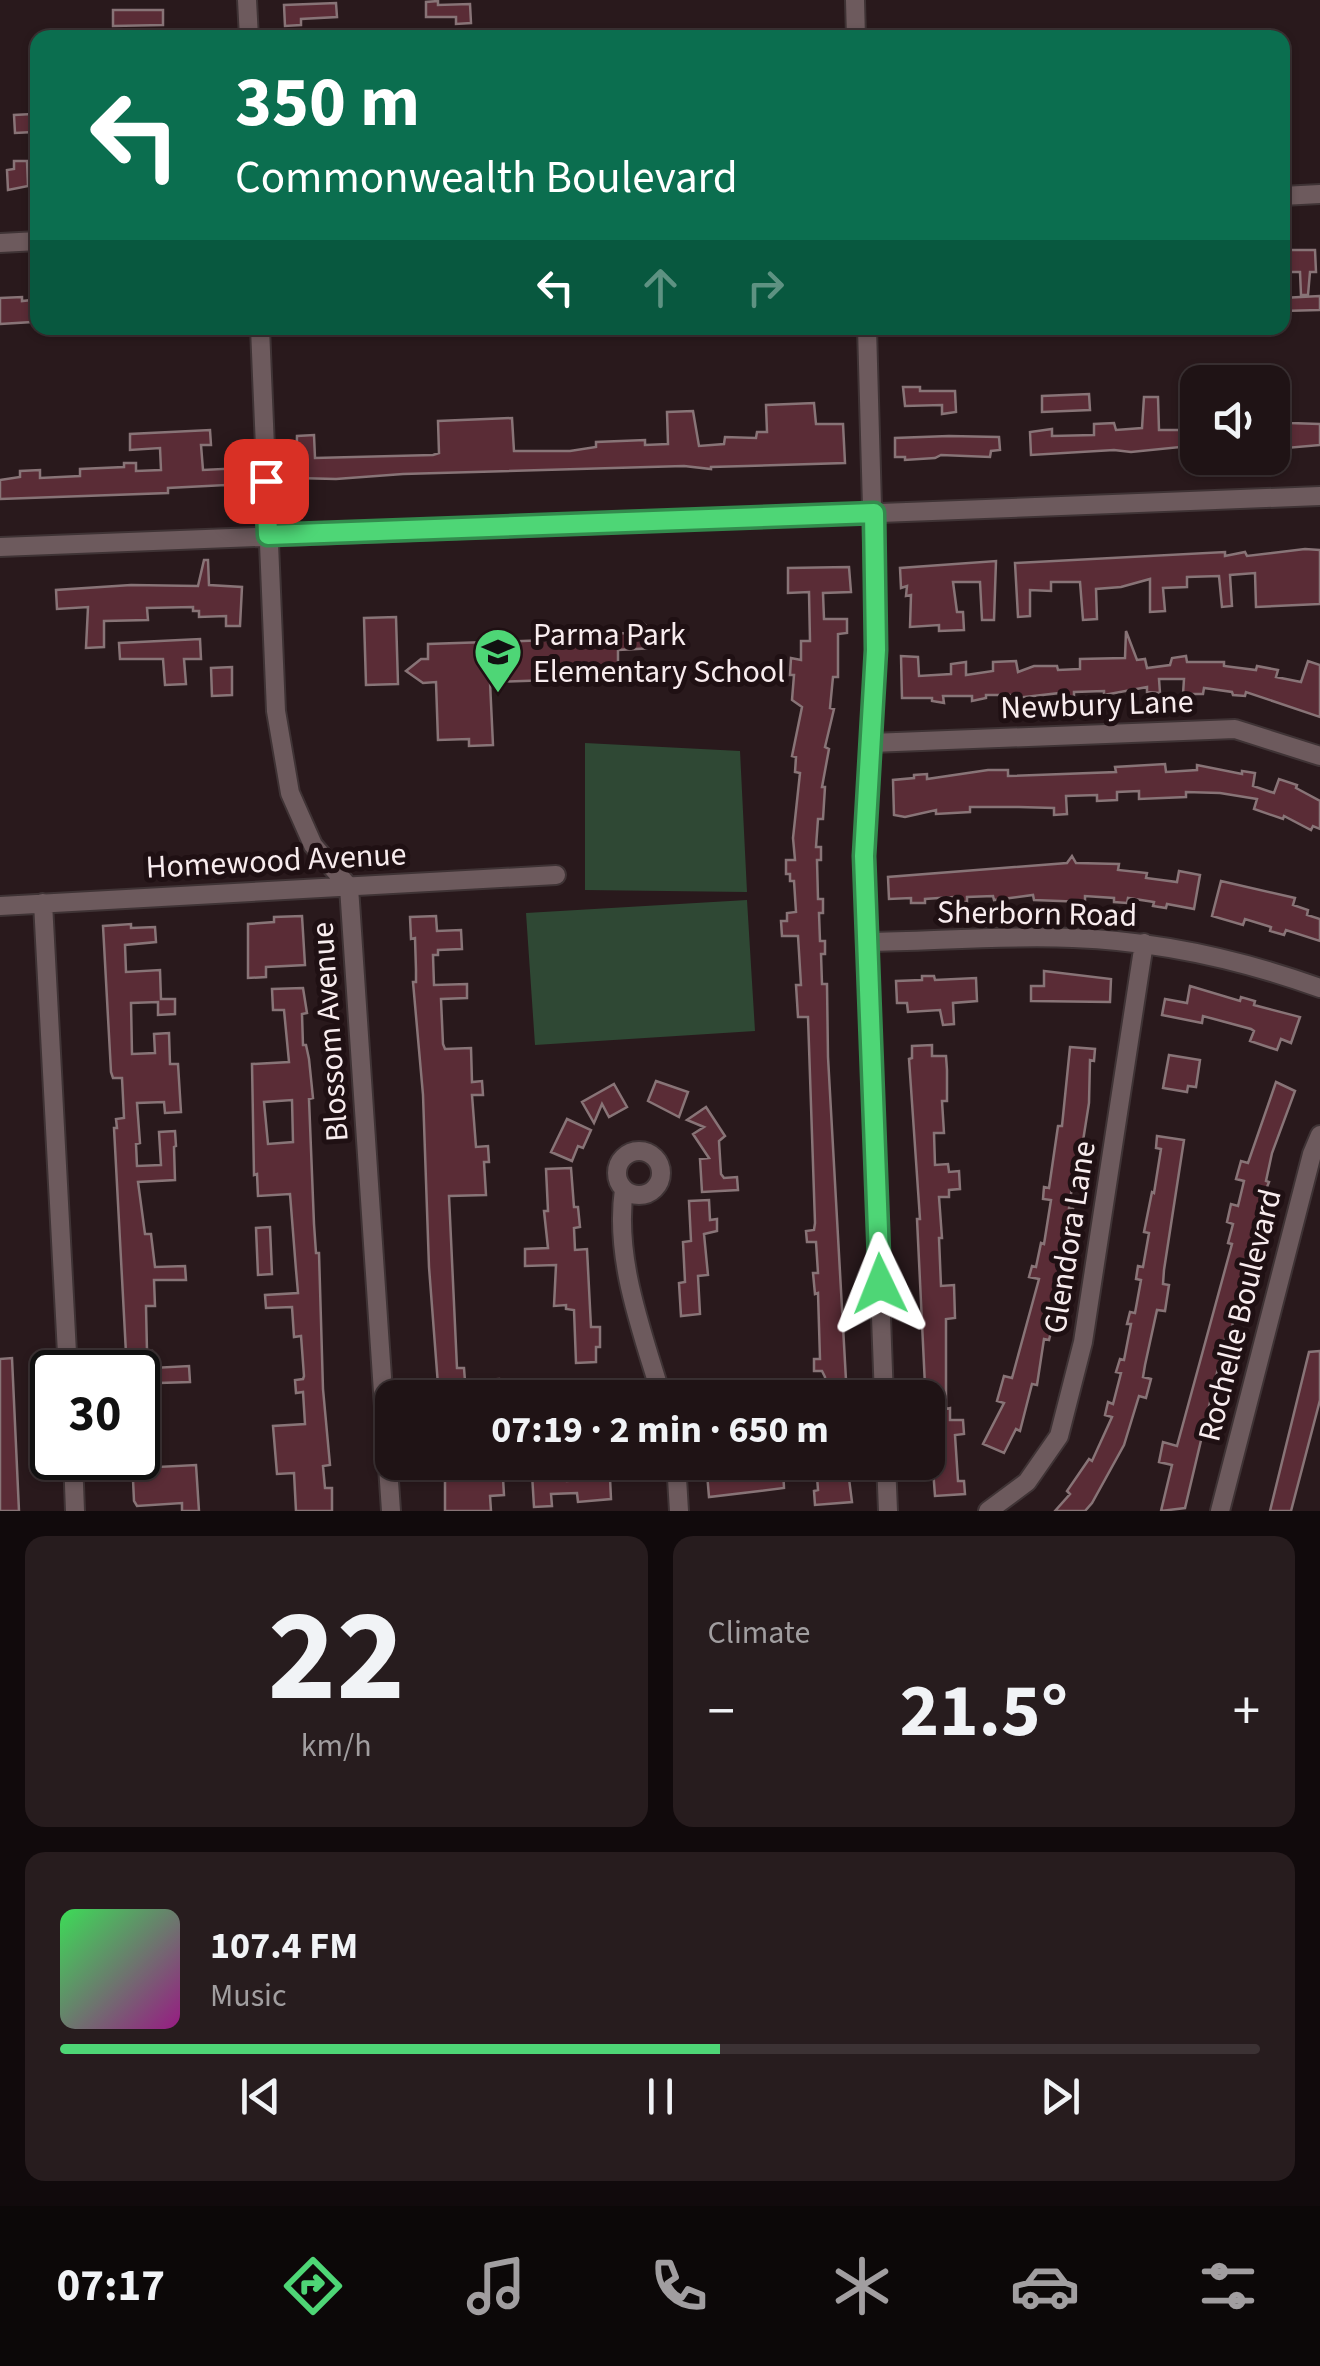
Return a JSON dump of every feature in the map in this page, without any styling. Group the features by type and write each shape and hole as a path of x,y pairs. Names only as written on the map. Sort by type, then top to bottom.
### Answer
{"street":[{"path":"248,0 249,30"},
{"path":"855,0 856,30"},
{"path":"1290,196 1320,194"},
{"path":"0,242 30,241"},
{"name":"Blossom Avenue","path":"260,335 276,710 290,793 313,844 349,887 391,1511"},
{"path":"867,335 876,650 864,856 883,1380"},
{"path":"0,547 1320,496"},
{"name":"Newbury Lane","path":"871,743 1235,728 1320,756"},
{"name":"Homewood Avenue","path":"0,906 556,875"},
{"path":"43,903 67,1350"},
{"name":"Sherborn Road","path":"866,942 1071,937 1144,943 1272,971 1320,988"},
{"name":"Glendora Lane","path":"988,1511 1028,1482 1059,1436 1083,1342 1144,943"},
{"name":"Rochelle Boulevard","path":"1220,1511 1320,1135"},
{"path":"624,1189 620,1220 633,1302 657,1380"},
{"path":"74,1480 76,1511"},
{"path":"677,1480 678,1511"},
{"path":"887,1480 888,1511"}],"green space":[{"path":"585,743 740,751 747,892 585,890"},
{"path":"747,900 755,1031 535,1045 526,913"}],"building":[{"path":"438,1 438,5 470,4 471,23 456,24 456,17 426,17 426,2"},
{"path":"336,3 337,17 301,19 301,25 285,26 284,5"},
{"path":"113,10 163,10 163,25 113,26"},
{"path":"30,114 30,132 15,133 14,115"},
{"path":"14,161 27,161 28,186 8,190 7,170 14,169"},
{"path":"1290,250 1315,250 1316,272 1310,272 1308,295 1301,295 1300,272 1290,272"},
{"path":"1320,296 1320,310 1290,311 1290,298"},
{"path":"0,298 30,300 30,322 0,324"},
{"path":"903,387 955,391 956,412 942,414 942,405 905,406"},
{"path":"1089,394 1090,410 1042,412 1042,396"},
{"path":"1144,397 1158,397 1159,430 1180,430 1180,447 1031,455 1030,432 1052,429 1052,436 1094,435 1094,424 1114,423 1116,430 1142,428"},
{"path":"814,403 816,424 843,424 845,463 296,478 297,436 314,435 315,458 433,455 439,453 438,421 512,418 514,451 570,451 596,447 596,442 645,440 645,445 668,444 667,412 693,411 699,446 724,444 725,437 756,438 757,432 767,432 766,405"},
{"path":"1290,423 1320,424 1320,445 1290,448"},
{"path":"210,430 211,445 201,445 203,470 242,468 242,491 227,491 226,485 168,488 168,493 0,499 0,480 20,477 20,471 40,470 40,478 80,476 80,469 124,467 124,463 136,463 136,471 161,470 160,448 130,450 130,434"},
{"path":"999,437 1000,450 991,451 990,457 895,457 895,438"},
{"path":"1320,550 1320,604 1256,607 1255,573 1230,575 1232,606 1222,607 1219,576 1187,577 1187,587 1163,588 1165,611 1150,612 1150,579 1096,589 1097,619 1083,620 1080,582 1051,582 1051,591 1030,590 1030,616 1018,617 1015,563 1225,552 1225,556 1245,552 1247,556"},
{"path":"204,560 208,560 209,585 242,587 240,626 226,626 226,616 199,617 199,611 193,611 193,607 147,608 148,620 104,621 104,647 86,648 88,607 57,609 56,590 198,586"},
{"path":"996,561 994,620 982,620 980,582 953,582 957,612 963,612 964,630 939,631 939,625 910,627 911,595 906,596 907,586 901,588 900,568"},
{"path":"849,567 851,592 823,593 824,619 847,619 847,633 838,634 838,677 833,677 830,708 834,709 825,747 829,749 822,787 823,819 818,819 816,847 821,847 821,860 817,860 818,899 823,899 823,913 819,913 820,941 825,941 825,954 821,954 822,984 827,984 846,1380 825,1380 822,1371 814,1371 814,1359 820,1359 818,1293 815,1294 813,1273 818,1273 816,1242 807,1242 806,1231 814,1230 815,1223 808,1017 798,1017 798,936 782,936 781,921 787,921 787,913 796,912 794,881 786,874 786,860 795,860 793,838 800,773 795,772 796,757 792,756 802,707 792,700 791,658 801,660 801,641 810,641 809,592 788,593 788,568"},
{"path":"396,617 398,684 366,685 364,618"},
{"path":"643,623 655,634 655,648 618,650 618,673 490,682 493,745 469,746 469,739 438,740 436,682 423,683 406,671 421,659 428,659 428,644 560,640 560,635 634,633"},
{"path":"1126,631 1137,660 1145,659 1147,668 1170,665 1172,658 1186,656 1187,662 1224,662 1224,666 1278,670 1276,677 1301,682 1308,661 1320,665 1320,717 1246,692 1245,696 1233,695 1204,688 1203,694 1183,694 1184,679 1159,679 1160,693 1147,692 1147,687 1104,695 1104,691 1074,692 1074,697 1060,697 1060,693 1016,698 986,695 972,701 972,696 943,696 944,703 932,698 902,698 901,656 918,657 919,676 951,674 951,664 966,662 966,675 993,671 993,662 1016,661 1018,672 1034,666 1080,669 1080,659 1125,658"},
{"path":"200,639 201,659 184,659 186,684 165,685 163,659 120,659 119,643"},
{"path":"232,667 232,695 212,696 211,668"},
{"path":"1165,764 1166,772 1197,770 1197,765 1255,773 1253,786 1274,793 1279,779 1297,785 1296,788 1320,801 1320,829 1313,826 1311,830 1284,816 1283,819 1254,809 1257,799 1220,793 1186,792 1186,797 1139,799 1139,791 1117,792 1117,800 1097,801 1097,795 1066,796 1067,814 1054,815 1054,808 970,807 970,812 936,814 936,810 905,817 894,815 893,780 914,775 927,774 927,779 988,770 1008,770 1008,776 1116,772 1115,767"},
{"path":"1072,856 1076,863 1119,864 1118,870 1147,873 1146,878 1177,882 1179,871 1200,875 1194,909 1167,904 1166,908 1153,906 1154,902 1128,898 1127,903 1085,896 1085,902 1034,900 1033,895 994,900 993,896 967,897 967,902 953,902 953,897 925,899 925,903 911,903 911,898 889,899 888,877 1067,863"},
{"path":"1221,881 1295,898 1293,905 1320,919 1320,941 1286,930 1284,935 1270,931 1271,927 1245,919 1243,925 1212,916"},
{"path":"302,916 305,965 266,967 266,977 248,978 248,924 274,922 274,917"},
{"path":"436,916 437,931 461,930 462,949 438,950 438,955 433,955 434,985 467,984 467,998 441,999 443,1044 445,1049 471,1048 472,1082 482,1081 483,1095 472,1095 476,1147 488,1146 489,1162 484,1162 486,1195 449,1196 457,1368 464,1368 465,1380 438,1380 423,1095 413,982 415,938 411,939 410,917"},
{"path":"103,926 155,927 156,942 125,945 126,972 160,970 161,999 175,999 175,1014 158,1015 158,1002 131,1003 132,1054 155,1053 154,1034 169,1033 170,1064 178,1064 181,1112 165,1113 164,1102 137,1103 137,1166 161,1165 159,1132 175,1131 175,1180 138,1182 145,1234 151,1234 155,1267 185,1266 186,1280 154,1280 155,1306 146,1306 147,1350 126,1350 114,1128 116,1119 124,1118 122,1078 113,1078 111,1072"},
{"path":"1044,971 1111,979 1110,1002 1031,1001 1031,986 1044,986"},
{"path":"922,976 934,976 935,980 976,978 977,1001 953,1003 954,1024 943,1025 940,1010 908,1012 907,1003 897,1003 896,981 922,980"},
{"path":"1190,986 1240,1001 1241,997 1255,1001 1254,1005 1300,1017 1291,1043 1281,1039 1277,1050 1250,1041 1254,1031 1251,1029 1203,1016 1202,1023 1162,1015 1165,999 1187,1003"},
{"path":"303,988 307,1013 302,1014 303,1045 309,1059 313,1098 309,1099 314,1224 319,1253 323,1389 330,1465 323,1466 325,1488 332,1488 332,1511 296,1511 294,1473 277,1474 273,1426 305,1424 303,1392 296,1393 295,1380 304,1376 301,1336 294,1337 292,1307 266,1308 265,1295 298,1293 290,1194 258,1196 257,1174 254,1175 252,1064 289,1062 284,1010 273,1010 272,989","holes":["292,1100 293,1142 268,1144 264,1102"]},
{"path":"932,1045 932,1056 946,1056 944,1133 934,1133 935,1165 948,1164 949,1172 959,1171 960,1189 949,1190 949,1197 939,1197 939,1238 941,1286 954,1285 955,1318 946,1319 946,1409 950,1408 950,1420 963,1420 964,1434 955,1435 958,1481 964,1481 965,1494 935,1496 934,1480 945,1480 945,1380 925,1380 920,1219 909,1059 912,1046"},
{"path":"1070,1047 1095,1049 1094,1061 1090,1060 1083,1141 1079,1141 1078,1181 1073,1180 1069,1208 1073,1209 1068,1244 1065,1261 1060,1260 1055,1289 1058,1303 1049,1340 1044,1339 1037,1385 1032,1384 1020,1431 1016,1429 1004,1453 983,1444 1004,1403 997,1401 1004,1376 1012,1378 1039,1279 1029,1277 1032,1266 1036,1267 1041,1243 1044,1244 1051,1200 1043,1199 1044,1187 1049,1188 1058,1126 1062,1126"},
{"path":"1169,1055 1200,1060 1196,1087 1188,1086 1187,1092 1163,1088"},
{"path":"656,1081 688,1092 679,1117 648,1101"},
{"path":"1276,1082 1295,1091 1272,1153 1251,1256 1231,1330 1225,1339 1185,1508 1161,1511 1172,1465 1159,1462 1163,1442 1177,1446 1232,1244 1228,1243 1233,1224 1227,1222 1231,1204 1238,1206 1244,1181 1236,1179 1241,1161 1248,1163"},
{"path":"614,1084 627,1107 609,1117 602,1104 594,1123 582,1102"},
{"path":"706,1107 725,1136 719,1141 721,1174 724,1178 737,1177 738,1190 702,1192 700,1159 709,1158 693,1134 704,1127 687,1120"},
{"path":"567,1119 591,1130 572,1161 551,1152"},
{"path":"1157,1136 1184,1140 1164,1270 1163,1284 1169,1285 1165,1311 1157,1310 1145,1365 1143,1377 1151,1379 1146,1398 1139,1396 1124,1445 1092,1503 1085,1511 1055,1511 1070,1494 1067,1491 1089,1459 1092,1461 1112,1417 1105,1415 1108,1402 1113,1404 1121,1373 1116,1372 1120,1359 1124,1360 1131,1324 1127,1324 1130,1312 1135,1313 1141,1280 1136,1279 1138,1266 1143,1267 1149,1233 1144,1232 1161,1149 1156,1148"},
{"path":"571,1168 580,1227 574,1228 575,1250 587,1249 591,1327 600,1327 596,1362 576,1363 574,1310 566,1309 566,1305 554,1306 556,1265 525,1266 525,1249 548,1248 544,1211 548,1211 546,1169"},
{"path":"709,1200 710,1220 717,1219 717,1231 704,1234 708,1275 698,1276 700,1314 681,1316 679,1283 685,1282 683,1242 691,1241 689,1201"},
{"path":"270,1227 272,1274 258,1275 256,1228"},
{"path":"1320,1351 1320,1400 1291,1511 1270,1511 1309,1352"},
{"path":"12,1358 19,1511 0,1511 0,1359"},
{"path":"189,1366 190,1382 160,1383 160,1368"},
{"path":"196,1465 199,1511 182,1511 182,1503 137,1506 133,1480 160,1480 160,1467"},
{"path":"445,1480 503,1480 504,1495 490,1496 491,1511 445,1511"},
{"path":"532,1480 610,1480 611,1499 578,1502 577,1493 551,1494 552,1506 534,1507"},
{"path":"708,1480 784,1480 784,1488 709,1497"},
{"path":"817,1480 849,1480 852,1502 815,1505 814,1491 818,1490"}],"place":[{"name":"Parma Park Elementary School","path":"498,694"}],"route":[{"path":"266,481 268,535 874,513 876,650 864,856 880,1284"}]}
